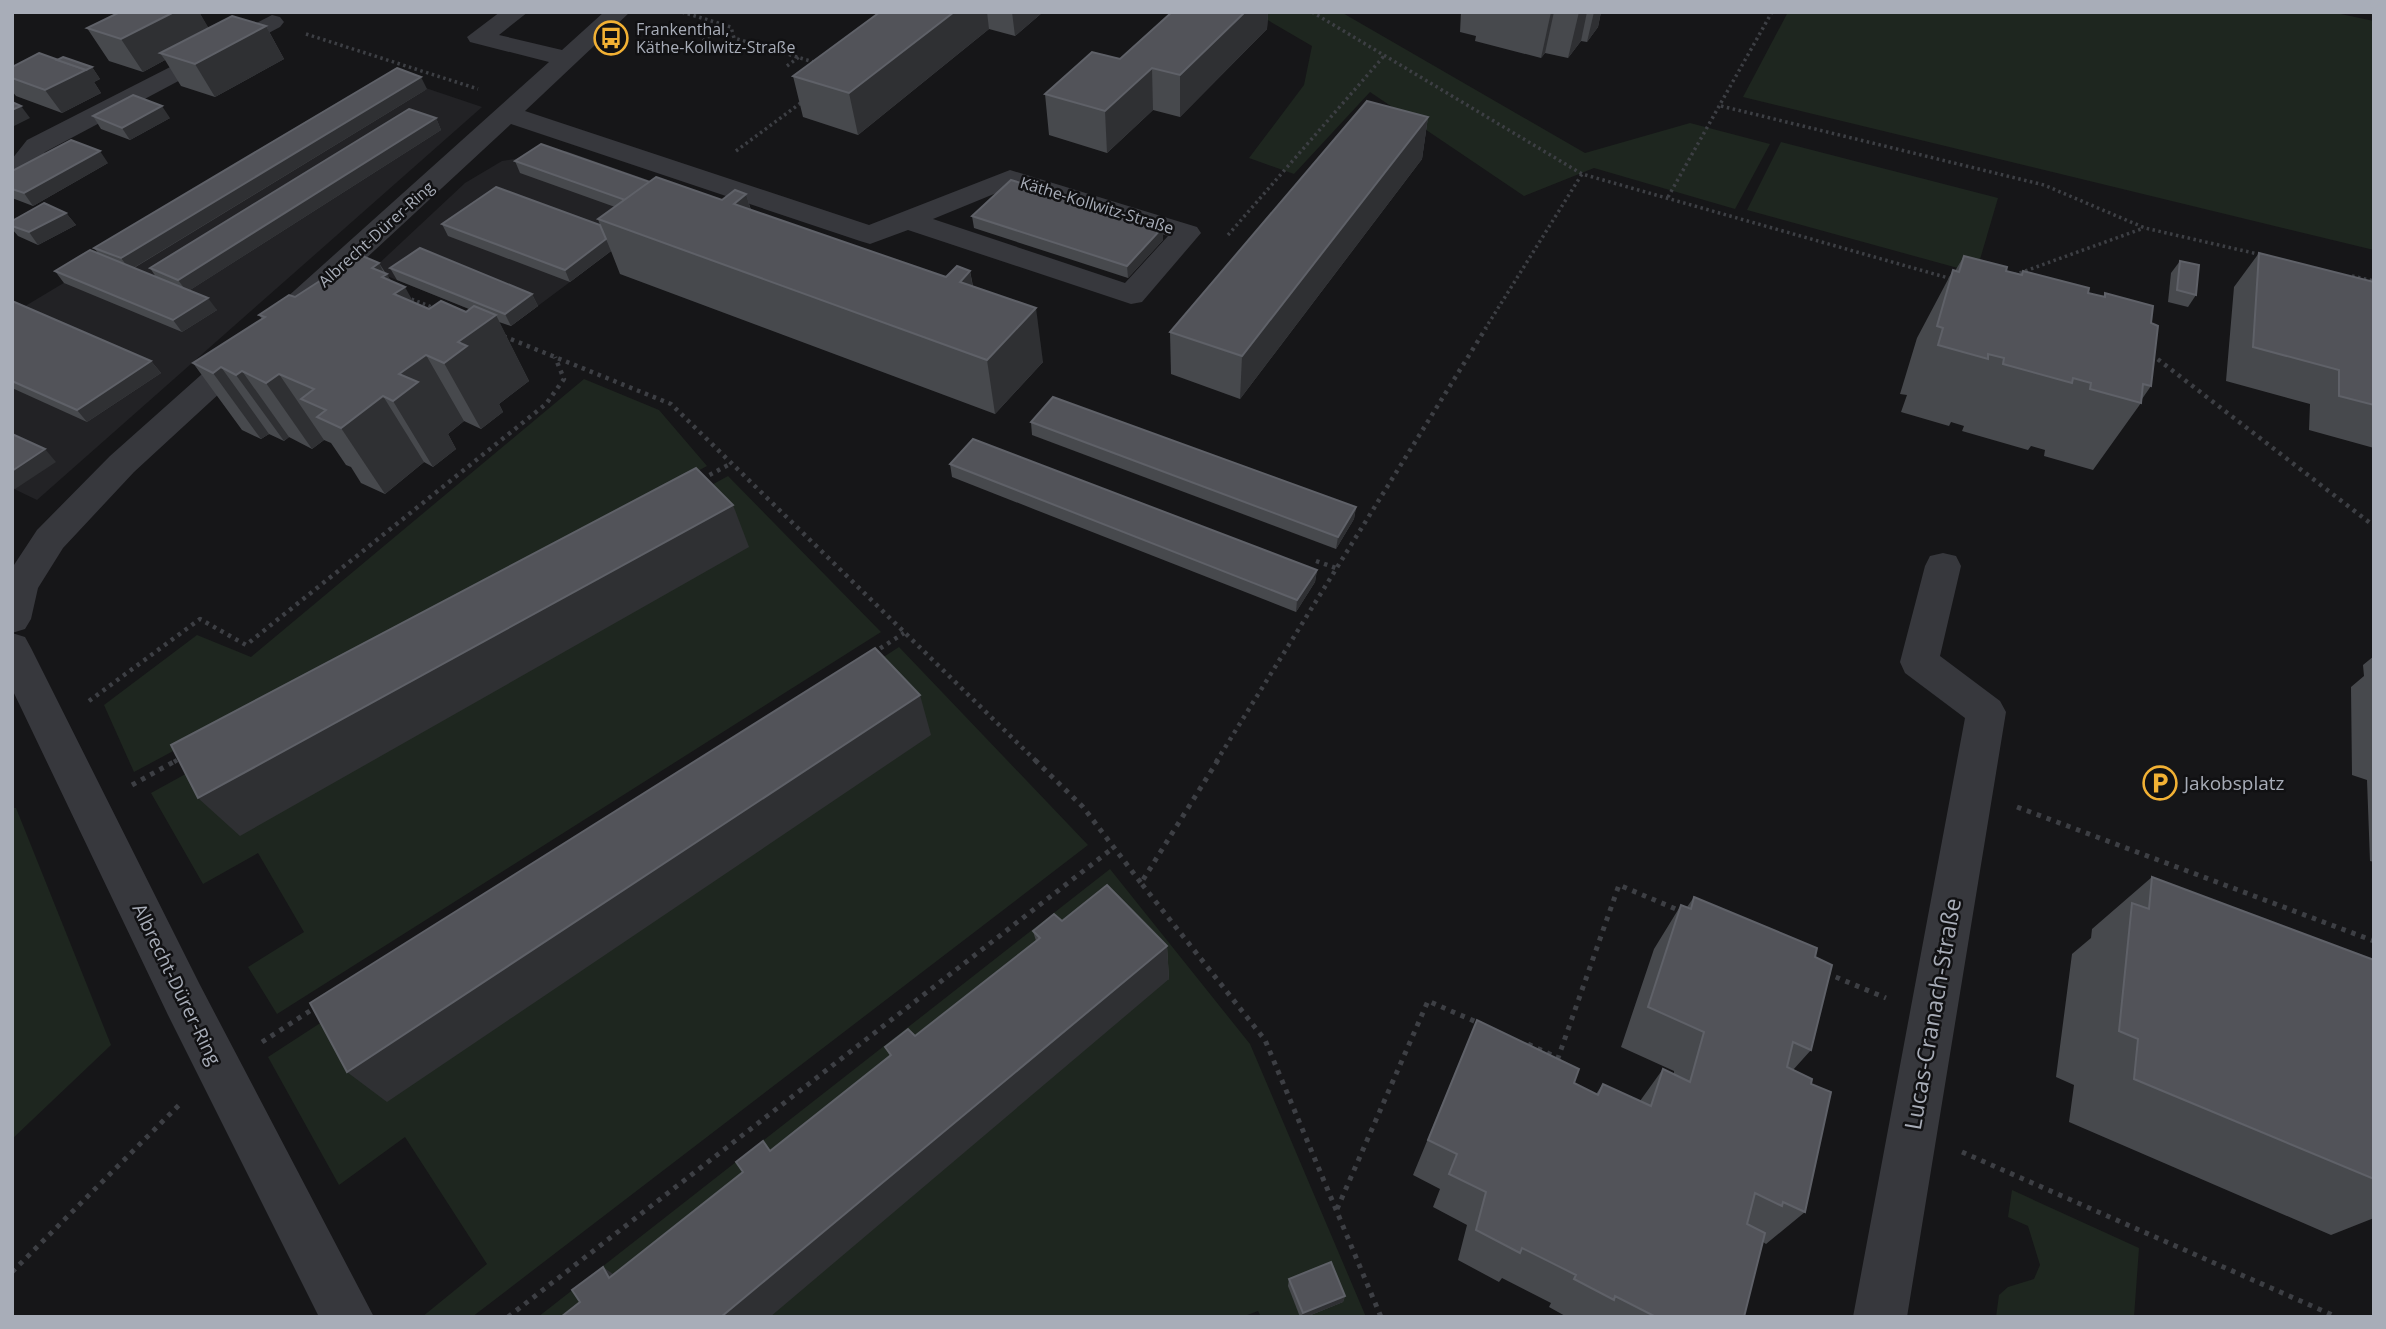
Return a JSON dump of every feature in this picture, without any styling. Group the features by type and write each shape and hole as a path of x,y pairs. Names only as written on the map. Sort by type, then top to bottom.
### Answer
{"street":[{"path":"516,12 479,37 568,59"},
{"name":"Albrecht-Dürer-Ring","path":"12,619 20,586 50,539 122,464 618,12"},
{"path":"12,172 19,169 24,149 272,22"},
{"name":"Käthe-Kollwitz-Straße","path":"514,108 700,178 870,235 1010,178 1187,233 1131,295 907,220"},
{"name":"Lucas-Cranach-Straße","path":"1880,1317 1986,712 1919,662 1943,566"},
{"name":"Albrecht-Dürer-Ring","path":"12,648 219,1069 346,1317"}],"path":[{"path":"682,12 731,27 734,38 821,64"},
{"path":"1312,12 1582,174 1954,280"},
{"path":"1668,197 1772,12"},
{"path":"272,22 514,108"},
{"path":"703,41 726,25"},
{"path":"1187,233 1229,235 1384,56"},
{"path":"786,66 799,57"},
{"path":"700,178 810,95"},
{"path":"1721,106 2044,185 2145,228 2266,256"},
{"path":"1141,883 1582,174"},
{"path":"2005,278 2145,228"},
{"path":"337,269 440,310"},
{"path":"2347,275 2374,281"},
{"path":"491,331 671,404 1083,807 1265,1040 1381,1317"},
{"path":"2142,347 2374,526"},
{"path":"51,729 200,619 246,645 546,404 564,379 555,356"},
{"path":"696,482 732,463"},
{"path":"1316,561 1336,568"},
{"path":"869,655 904,633"},
{"path":"90,807 187,755"},
{"path":"1974,791 2374,941"},
{"path":"508,1317 1113,848"},
{"path":"1523,1042 1558,1058 1619,885 1695,917"},
{"path":"1820,970 1933,1018"},
{"path":"1337,1210 1428,1001 1487,1027"},
{"path":"12,1272 158,1124 219,1069 324,1003"},
{"path":"1913,1130 2337,1317"}],"shaded area":[{"path":"1254,12 1341,12 1585,153 1690,123 1770,144 1735,209 1594,168 1524,196 1370,92 1294,174 1249,158 1304,85 1312,46"},
{"path":"1788,12 2331,12 2374,21 2374,250 1743,97"},
{"path":"402,80 482,107 37,500 12,488 12,314"},
{"path":"1781,142 1998,198 1976,273 1747,210"},
{"path":"566,151 688,194 511,326 372,270 465,183 502,161"},
{"path":"584,379 659,410 707,466 134,772 104,705 197,635 251,657"},
{"path":"728,476 881,632 277,1014 248,967 304,932 258,853 203,884 151,793"},
{"path":"899,647 1088,845 472,1317 422,1317 487,1264 405,1137 339,1185 268,1057"},
{"path":"12,808 16,808 111,1045 12,1139"},
{"path":"1110,869 1250,1044 1366,1317 1261,1317 1258,1311 1242,1317 538,1317"},
{"path":"2012,1190 2139,1248 2134,1317 1996,1317 1999,1295 2008,1287 2034,1279 2040,1265 2028,1226 2008,1217"}],"building":[{"path":"120,12 174,12 121,39 87,28"},
{"path":"880,12 954,12 849,93 793,76"},
{"path":"1172,12 1245,12 1180,75 1152,68 1105,111 1045,94 1092,52 1120,59"},
{"path":"232,16 266,26 195,64 160,53"},
{"path":"39,53 86,70 45,90 12,78 12,67"},
{"path":"63,57 92,67 86,70 57,60"},
{"path":"397,68 421,77 121,258 94,248"},
{"path":"133,95 162,106 122,128 93,116"},
{"path":"1367,101 1428,117 1242,356 1170,332"},
{"path":"12,102 21,106 12,110"},
{"path":"409,109 436,118 178,280 150,268"},
{"path":"71,140 100,151 24,193 12,189 12,171"},
{"path":"541,144 650,182 625,200 515,161"},
{"path":"656,177 722,200 735,190 746,194 734,204 946,277 957,266 970,271 960,282 1036,308 987,360 598,219"},
{"path":"1011,180 1163,227 1127,266 972,216"},
{"path":"496,187 600,225 606,239 565,270 442,224"},
{"path":"44,203 66,213 29,232 12,226 12,221"},
{"path":"420,248 532,294 505,314 390,268"},
{"path":"90,250 208,298 173,320 55,271"},
{"path":"2259,253 2374,282 2374,405 2339,396 2339,370 2253,347"},
{"path":"360,255 379,263 372,268 387,274 382,277 405,287 394,294 429,309 441,301 466,312 474,306 496,315 458,342 467,346 444,363 426,355 399,374 418,382 393,401 383,396 341,428 317,417 326,410 301,399 314,389 279,374 266,383 242,371 236,375 221,367 213,373 193,363 265,317 259,315 289,295 295,297"},
{"path":"1964,256 2007,267 2006,271 2022,275 2023,271 2089,288 2088,293 2105,297 2105,293 2153,306 2151,323 2158,326 2151,386 2143,384 2141,403 2090,389 2091,383 2073,378 2072,383 2003,364 2004,358 1988,354 1988,359 1938,345 1943,328 1937,326 1953,270 1959,272"},
{"path":"2180,261 2199,265 2196,295 2177,290"},
{"path":"12,301 151,361 77,410 12,381"},
{"path":"1053,397 1356,507 1338,537 1031,422"},
{"path":"12,434 45,449 12,471"},
{"path":"973,439 1317,570 1297,600 950,464"},
{"path":"696,468 733,505 198,798 171,745"},
{"path":"875,648 920,695 347,1072 310,1003"},
{"path":"2152,877 2374,960 2374,1179 2134,1079 2138,1039 2119,1031 2132,903 2149,909"},
{"path":"1107,885 1167,946 721,1317 561,1317 580,1302 572,1290 603,1267 609,1278 743,1172 736,1162 763,1141 770,1151 891,1055 885,1047 908,1029 915,1036 1040,938 1033,931 1054,914 1062,921"},
{"path":"1694,897 1817,948 1815,957 1832,965 1811,1050 1793,1042 1787,1067 1812,1079 1811,1084 1831,1092 1805,1212 1783,1202 1782,1206 1755,1193 1747,1224 1765,1233 1744,1317 1656,1317 1615,1296 1614,1300 1574,1279 1576,1275 1522,1248 1520,1253 1476,1230 1486,1192 1449,1174 1457,1154 1428,1140 1477,1020 1579,1069 1574,1083 1598,1095 1603,1084 1651,1106 1663,1069 1690,1082 1704,1032 1648,1007 1681,905 1691,909"},
{"path":"1331,1262 1345,1296 1303,1313 1289,1279"}],"place":[{"name":"Frankenthal, Käthe-Kollwitz-Straße","path":"611,38"},
{"name":"Jakobsplatz","path":"2160,783"}]}
